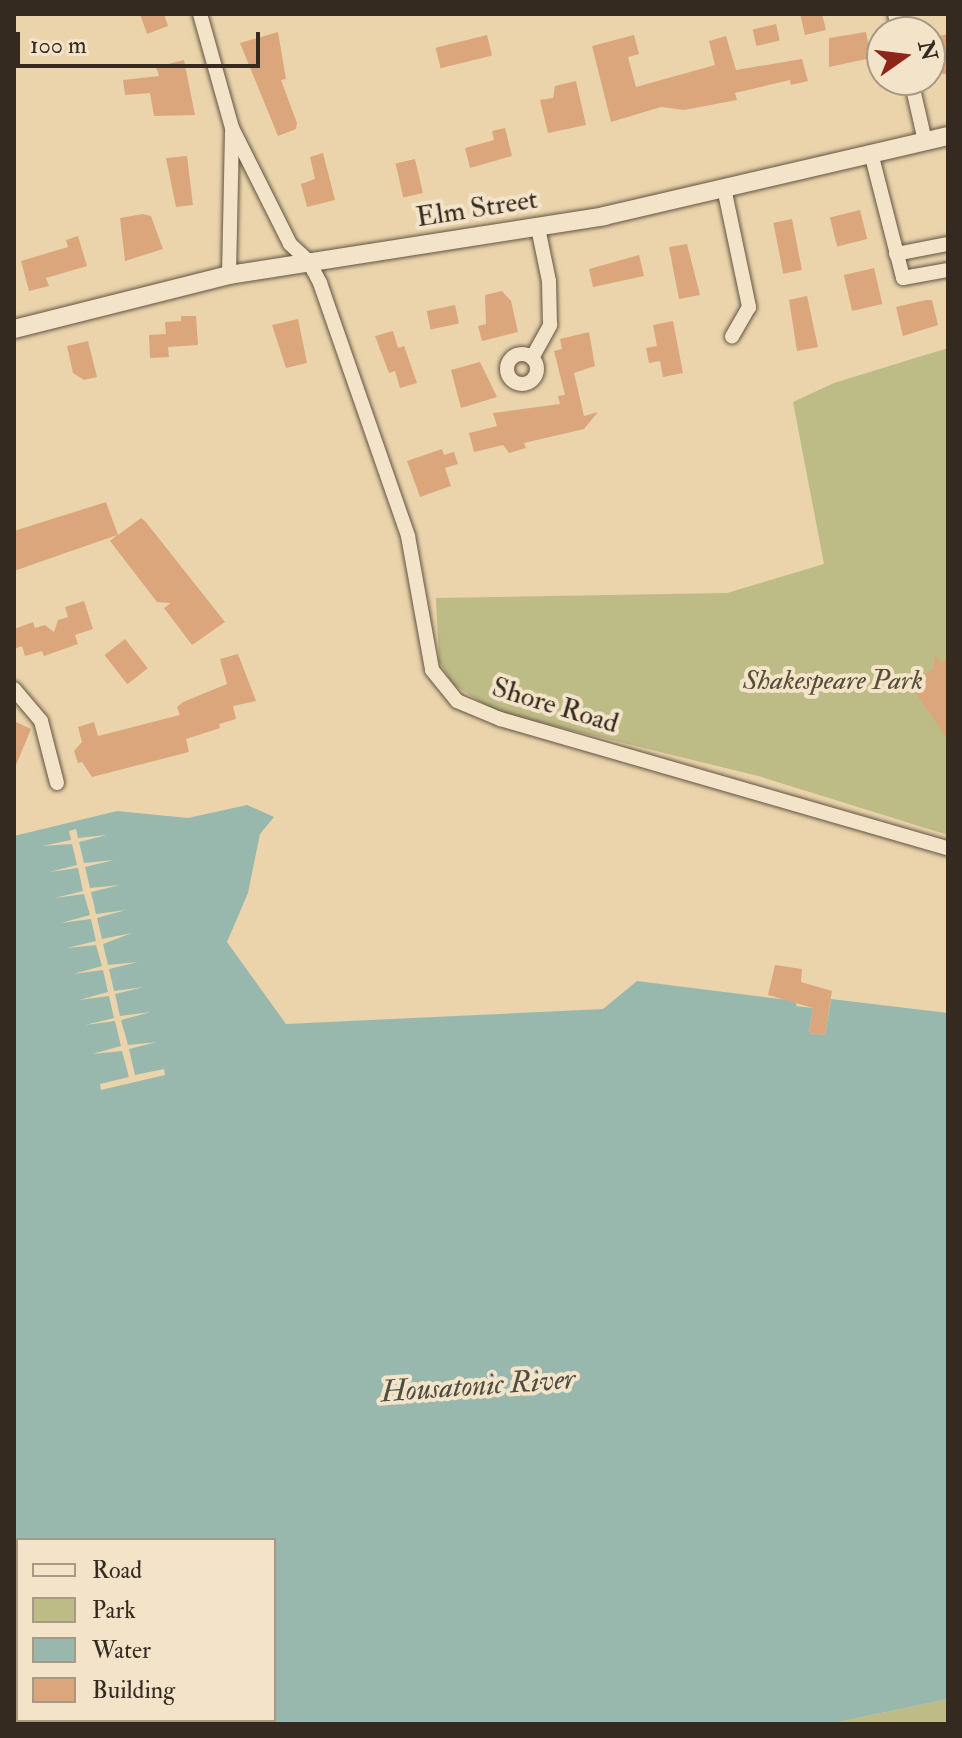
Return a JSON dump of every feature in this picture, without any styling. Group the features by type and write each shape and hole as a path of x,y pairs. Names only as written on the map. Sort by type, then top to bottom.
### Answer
{"street":[{"path":"200,14 232,128 229,275"},
{"path":"915,96 925,141"},
{"name":"Shore Road","path":"232,128 290,244 309,262 408,536 432,670 457,701 500,719 948,848"},
{"name":"Elm Street","path":"14,329 229,275 538,228 948,136"},
{"path":"871,153 903,278 948,270"},
{"path":"724,188 749,307 732,337"},
{"path":"532,358 550,325 549,281 538,228"},
{"path":"896,254 948,244"},
{"path":"14,689 41,721 57,783"}],"green space":[{"name":"Shakespeare Park","path":"948,348 948,835 758,776 497,712 454,685 439,662 436,598 727,593 824,564 793,402 834,383"},
{"path":"948,1699 948,1724 829,1724"}],"water":[{"name":"Housatonic River","path":"247,805 274,817 260,834 248,893 227,942 286,1024 603,1009 637,981 797,1001 796,1006 813,1008 809,1033 825,1035 831,999 948,1013 948,1699 829,1724 14,1724 14,836 117,811 188,818"}],"pier":[{"path":"76,829 78,838 107,835 79,842 84,863 114,860 85,867 90,888 120,885 91,892 96,914 126,910 97,918 102,939 132,933 103,944 108,965 138,962 109,969 114,991 144,987 115,994 120,1016 151,1012 121,1020 128,1045 157,1042 129,1049 135,1075 164,1069 165,1075 101,1090 100,1084 129,1077 122,1051 92,1054 121,1046 115,1021 85,1025 114,1018 109,996 79,1000 108,992 103,970 73,974 102,966 96,945 67,948 96,941 91,919 61,923 90,915 84,894 55,898 83,891 78,868 49,872 77,865 72,844 42,846 71,840 69,831"}],"building":[{"path":"140,14 164,14 168,26 147,34"},
{"path":"800,14 822,14 826,30 805,35"},
{"path":"776,24 780,41 756,46 753,29"},
{"path":"278,32 286,79 281,80 297,123 296,129 278,136 240,43"},
{"path":"866,32 866,59 829,67 829,38"},
{"path":"948,34 948,74 946,74"},
{"path":"487,35 492,55 441,68 436,48"},
{"path":"634,35 639,54 628,57 636,87 715,65 709,41 726,36 736,70 802,59 808,81 791,85 790,80 735,93 737,100 684,110 661,107 611,122 592,46"},
{"path":"184,60 195,115 154,116 150,93 125,95 123,80 159,76 156,67"},
{"path":"576,81 586,125 548,133 540,100 553,98 555,86"},
{"path":"505,128 512,156 470,168 465,148 494,140 492,131"},
{"path":"323,153 335,200 307,207 301,184 315,179 310,157"},
{"path":"187,156 193,205 176,207 166,158"},
{"path":"415,159 423,193 403,198 396,163"},
{"path":"860,210 867,239 837,247 830,217"},
{"path":"143,214 151,216 163,249 125,261 120,218"},
{"path":"792,219 802,270 783,274 773,223"},
{"path":"78,236 87,266 46,278 49,286 29,291 21,261 68,247 66,240"},
{"path":"687,244 700,295 679,299 669,247"},
{"path":"639,255 644,276 593,287 589,269"},
{"path":"874,268 882,304 852,311 844,275"},
{"path":"502,291 511,301 518,332 482,341 478,326 486,324 485,295"},
{"path":"807,296 818,347 797,351 789,300"},
{"path":"932,300 938,325 903,336 896,307"},
{"path":"455,305 459,324 431,330 427,311"},
{"path":"181,316 196,316 198,345 168,347 169,357 150,358 149,335 166,334 165,322 181,321"},
{"path":"298,319 307,363 286,368 272,325"},
{"path":"673,321 683,373 663,377 660,361 649,363 646,348 657,346 653,325"},
{"path":"393,331 398,348 404,346 417,383 400,388 395,371 389,373 375,336"},
{"path":"589,332 595,366 574,373 584,416 598,412 584,429 524,443 526,448 509,453 503,445 474,452 469,433 497,426 493,413 560,404 558,396 565,395 554,351 562,349 560,339"},
{"path":"88,341 97,377 84,380 73,373 67,346"},
{"path":"480,362 497,397 461,408 451,370"},
{"path":"442,449 444,455 454,452 458,464 445,468 451,486 420,497 407,461"},
{"path":"106,502 118,535 141,518 145,521 225,622 192,645 164,608 171,603 157,602 110,541 117,535 14,571 14,531"},
{"path":"84,601 93,629 75,635 78,644 44,656 42,651 25,656 22,646 14,649 14,629 33,622 35,628 45,625 54,632 58,620 68,617 65,607"},
{"path":"125,639 148,668 127,684 105,655"},
{"path":"238,654 256,701 233,706 236,719 219,724 220,728 186,739 189,752 92,777 82,762 78,763 74,751 82,742 78,727 94,722 98,736 180,715 177,707 183,702 227,684 220,659"},
{"path":"935,654 941,663 948,657 948,740 910,685 933,669"},
{"path":"14,721 31,729 14,770"},
{"path":"775,965 802,969 801,982 832,991 825,1035 809,1033 813,1008 768,995"}]}
